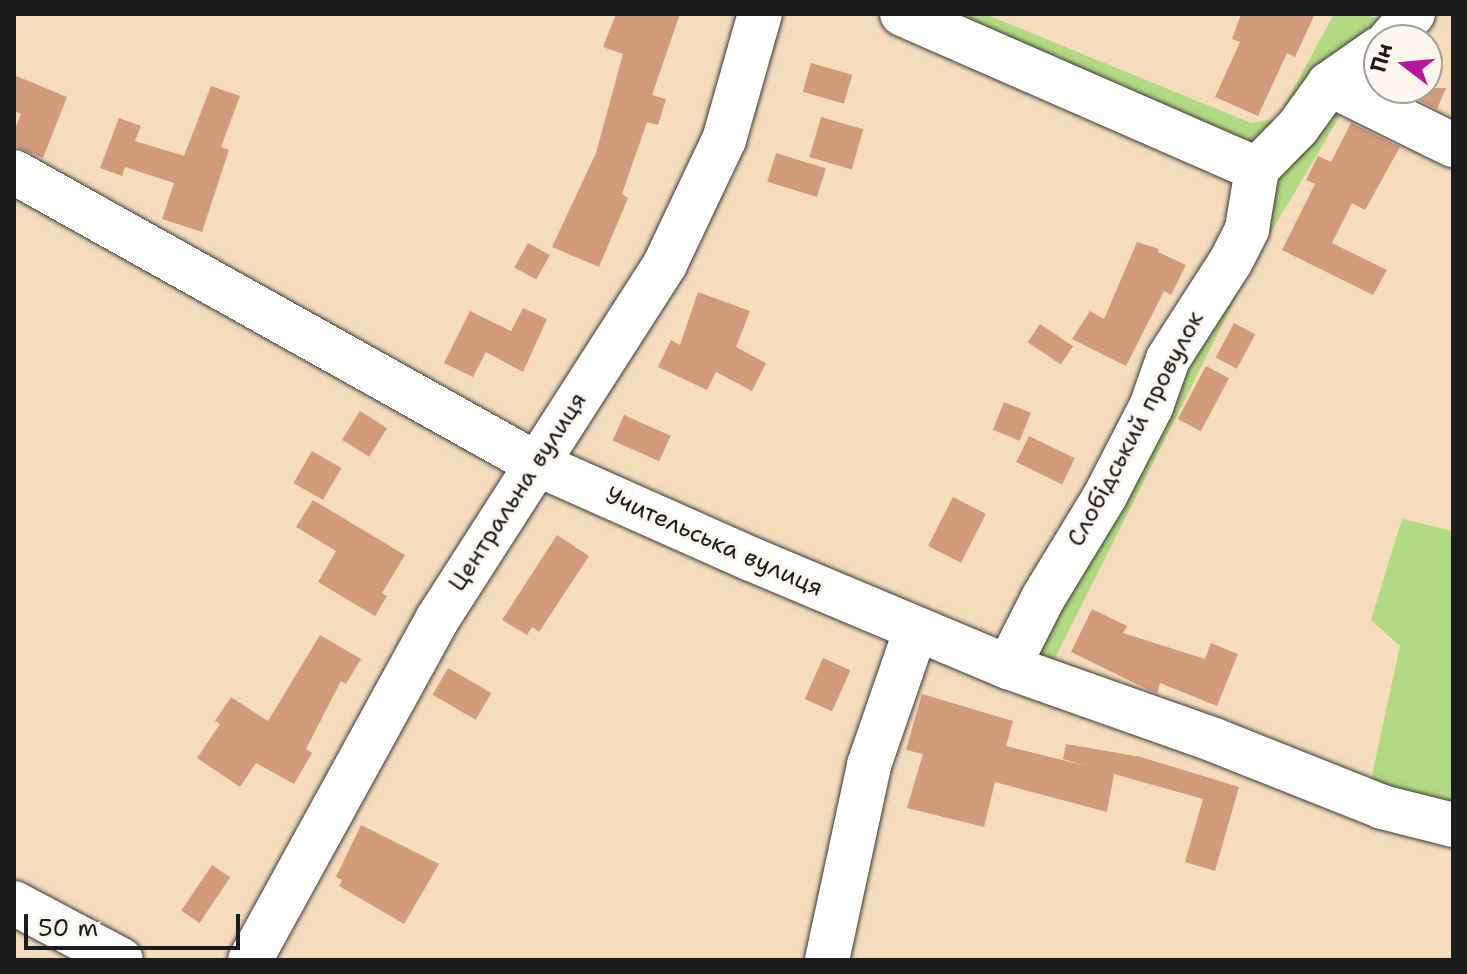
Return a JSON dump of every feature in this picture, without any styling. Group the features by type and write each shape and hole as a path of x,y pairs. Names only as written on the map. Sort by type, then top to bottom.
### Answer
{"street":[{"name":"Центральна вулиця","path":"250,960 438,618 665,264 724,140 760,14"},
{"path":"902,14 1257,169 1298,127 1329,84 1363,60"},
{"path":"1329,84 1453,145"},
{"name":"Слобідський провулок","path":"1008,667 1043,598 1105,496 1151,407 1168,359 1247,229 1257,169"},
{"name":"Учительська вулиця","path":"14,172 535,463 1008,667 1214,740 1382,807 1453,825"},
{"path":"827,960 869,765 916,629"},
{"path":"14,903 121,960"}],"green space":[{"path":"920,14 985,14 1251,123 1277,119 1334,14 1365,14 1384,22 1363,24 1363,42 1260,141 1237,145"},
{"path":"1329,100 1453,153 1453,167 1395,132 1343,111 1258,254 1053,662 1371,780 1400,646 1371,620 1402,519 1453,531 1453,825 1039,668 1035,629 1259,205"}],"building":[{"path":"616,14 680,14 652,95 666,99 658,125 647,122 622,194 628,198 599,267 552,247 596,153 623,54 603,47"},
{"path":"1241,14 1315,14 1295,57 1287,53 1258,116 1215,97 1240,42 1232,39"},
{"path":"811,63 852,75 844,104 803,92"},
{"path":"14,75 67,97 43,158 14,146 14,131 21,114 14,111"},
{"path":"211,86 240,96 221,147 229,150 202,232 162,219 174,183 125,167 122,176 100,168 119,118 141,126 135,141 184,156"},
{"path":"821,117 863,129 852,170 809,157"},
{"path":"1351,123 1400,147 1365,210 1352,203 1332,243 1387,270 1373,295 1282,250 1315,184 1306,180 1318,156 1331,162"},
{"path":"776,153 826,168 817,197 767,182"},
{"path":"1137,242 1159,249 1158,252 1186,265 1171,295 1164,291 1126,366 1072,339 1090,311 1104,319"},
{"path":"528,243 550,255 536,280 514,267"},
{"path":"698,292 750,311 736,347 766,363 752,391 716,372 707,390 658,367 671,340 680,345"},
{"path":"523,308 547,319 523,372 486,352 473,377 444,363 470,311 511,331"},
{"path":"1234,323 1255,334 1237,369 1216,357"},
{"path":"1040,324 1073,346 1061,365 1028,342"},
{"path":"1206,366 1229,378 1201,431 1178,419"},
{"path":"1004,402 1031,413 1020,441 993,430"},
{"path":"360,411 387,428 369,457 342,440"},
{"path":"624,415 671,436 659,461 613,441"},
{"path":"1029,436 1075,458 1062,484 1016,462"},
{"path":"312,451 341,468 323,500 294,483"},
{"path":"953,497 986,514 961,563 928,546"},
{"path":"313,500 405,555 382,593 387,596 375,616 318,582 336,551 296,527"},
{"path":"557,535 589,556 539,632 532,627 527,635 502,620"},
{"path":"1092,609 1127,626 1123,633 1205,659 1211,643 1238,654 1217,706 1160,683 1157,693 1151,691 1071,652"},
{"path":"320,635 361,659 346,684 341,681 306,749 312,753 294,784 256,763 240,787 197,758 220,724 215,721 231,697 268,721"},
{"path":"823,658 850,670 832,711 805,699"},
{"path":"448,668 491,693 476,720 432,695"},
{"path":"922,694 1013,721 1006,746 1087,766 1063,759 1066,744 1141,757 1239,787 1215,871 1185,862 1203,799 1114,774 1107,812 995,782 984,827 907,808 923,754 906,750"},
{"path":"361,825 439,864 404,924 339,886 342,880 336,877"},
{"path":"212,865 230,877 199,923 181,911"}]}
